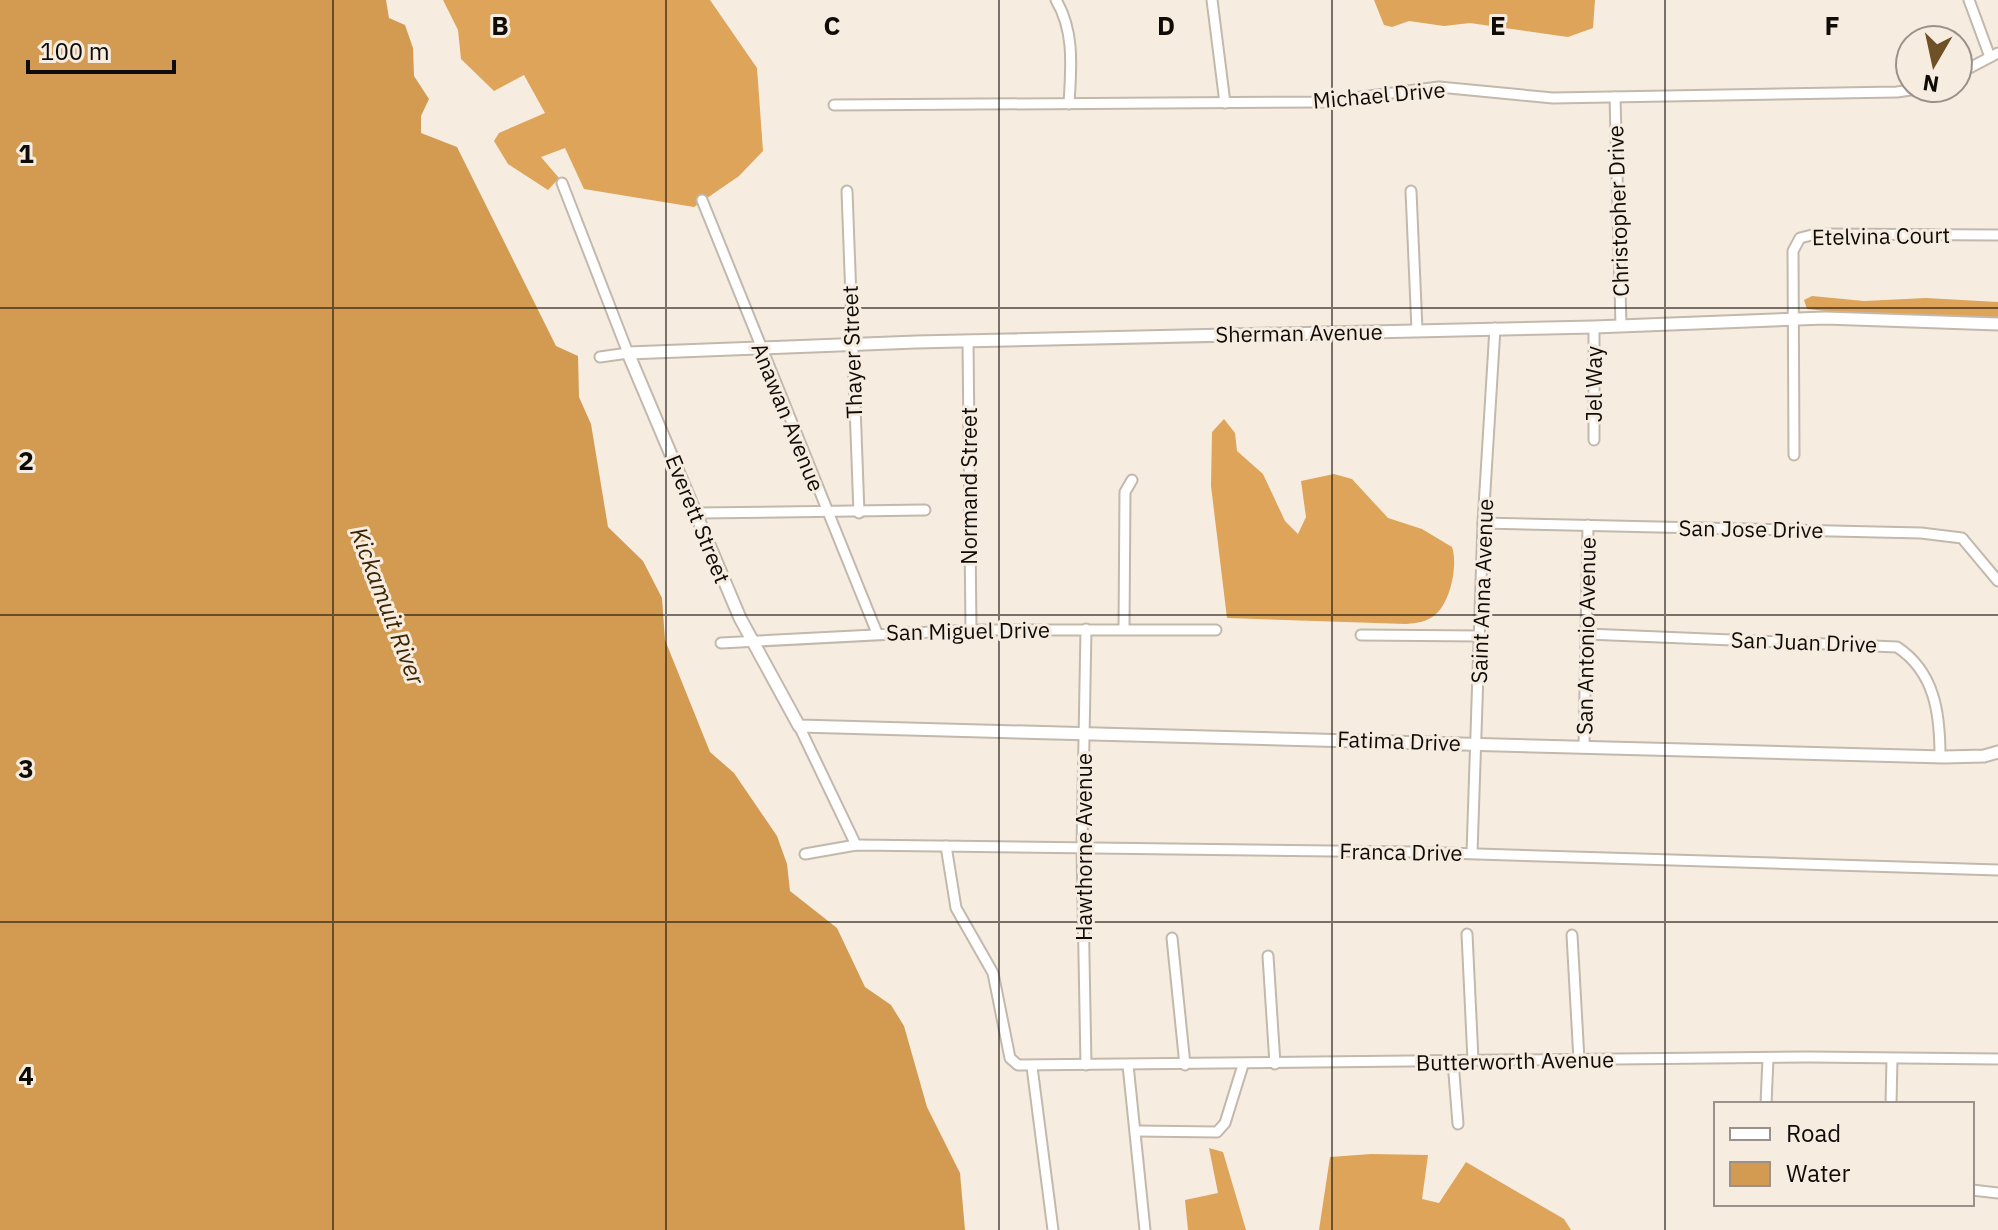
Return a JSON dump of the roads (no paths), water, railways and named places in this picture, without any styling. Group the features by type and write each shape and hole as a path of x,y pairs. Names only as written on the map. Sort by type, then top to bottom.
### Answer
{"street":[{"path":"1056,0 1066,18 1070,37 1069,104"},
{"path":"1212,0 1220,42 1225,103"},
{"path":"1969,0 1994,55 1974,66"},
{"name":"Michael Drive","path":"834,105 1225,103 1374,98 1439,87 1507,96 1894,92"},
{"name":"Christopher Drive","path":"1615,97 1621,326"},
{"name":"Everett Street","path":"562,183 628,353 751,639 799,726 856,845"},
{"name":"Thayer Street","path":"847,191 859,513"},
{"path":"1411,191 1417,330"},
{"name":"Anawan Avenue","path":"702,200 877,633"},
{"name":"Etelvina Court","path":"1792,319 1793,251 1800,238 1816,234 1998,235"},
{"path":"1792,319 1794,455"},
{"name":"Sherman Avenue","path":"600,357 760,347 1594,327 1792,319 1998,324"},
{"name":"Jel Way","path":"1594,327 1594,440"},
{"name":"Saint Anna Avenue","path":"1472,853 1483,523 1495,328"},
{"name":"Normand Street","path":"968,341 971,630"},
{"path":"1124,629 1125,492 1132,480"},
{"path":"698,513 925,510"},
{"name":"San Jose Drive","path":"1483,523 1921,533 1962,538 1997,578"},
{"name":"San Antonio Avenue","path":"1584,747 1588,525"},
{"name":"Hawthorne Avenue","path":"1086,629 1082,848 1086,1065"},
{"name":"San Miguel Drive","path":"721,643 751,639 971,630 1216,630"},
{"name":"San Juan Drive","path":"1587,634 1897,647 1917,664 1932,691 1940,725 1940,756"},
{"path":"1361,635 1480,636"},
{"name":"Fatima Drive","path":"799,726 1940,756 1984,756 1998,752"},
{"name":"Franca Drive","path":"805,854 856,845 1472,853 1998,870"},
{"path":"946,846 956,908 993,973 1010,1058 1018,1065 1032,1067 1053,1230"},
{"path":"1467,934 1473,1060"},
{"path":"1572,935 1579,1060"},
{"path":"1172,938 1185,1065"},
{"path":"1268,956 1275,1064"},
{"path":"1766,1102 1768,1058"},
{"path":"1891,1102 1892,1059"},
{"name":"Butterworth Avenue","path":"1032,1067 1473,1060 1998,1059"},
{"path":"1453,1061 1458,1124"},
{"path":"1128,1065 1145,1230"},
{"path":"1136,1131 1217,1132 1222,1126 1243,1065"},
{"path":"1974,1190 1998,1193"}],"water":[{"name":"Kickamuit River","path":"0,0 386,0 389,18 405,25 413,48 414,76 429,99 421,116 421,133 457,147 556,346 578,356 579,397 591,424 608,527 643,561 662,598 665,640 710,752 734,773 777,836 787,864 790,891 837,928 865,987 891,1005 904,1026 927,1107 960,1173 965,1230 0,1230"}]}
